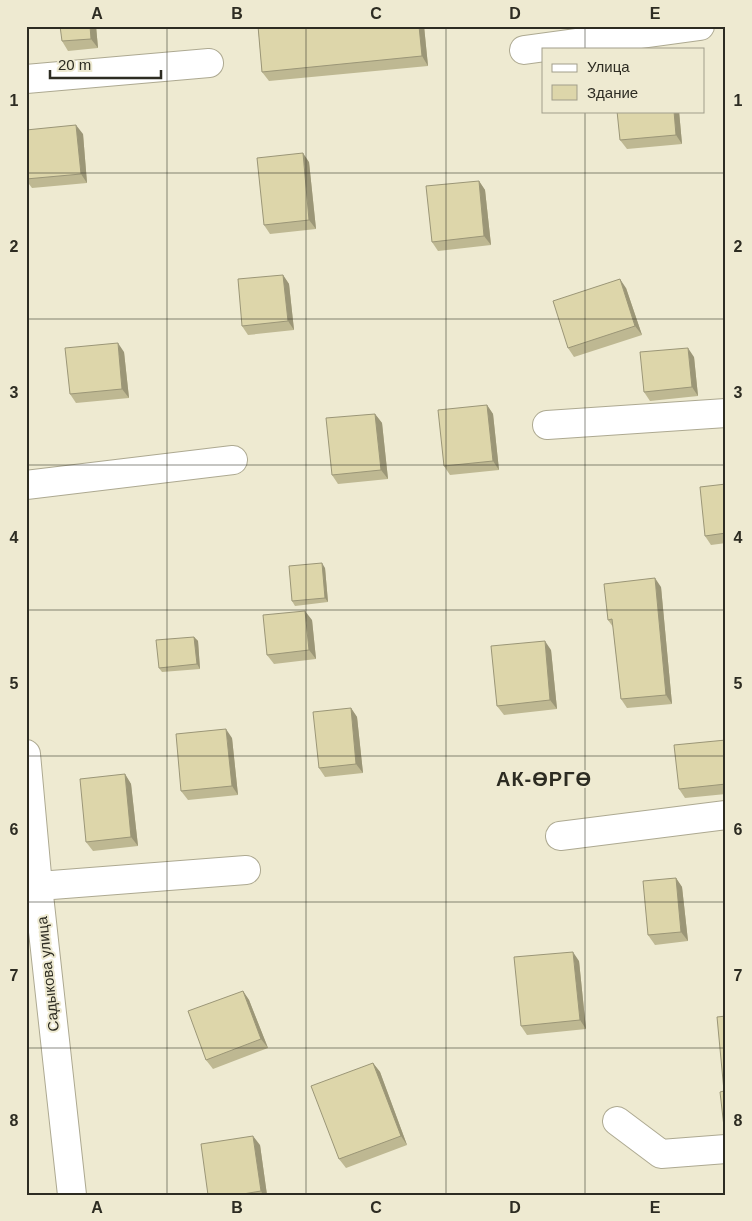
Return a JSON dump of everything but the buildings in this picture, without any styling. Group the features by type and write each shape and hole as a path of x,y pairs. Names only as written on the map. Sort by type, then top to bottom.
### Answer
{"street":[{"path":"524,50 700,26"},
{"path":"26,79 209,63"},
{"path":"547,425 726,413"},
{"path":"26,486 233,460"},
{"name":"Садыкова улица","path":"26,754 32,887 72,1195"},
{"path":"560,836 726,816"},
{"path":"32,887 246,870"},
{"path":"617,1121 661,1154 726,1149"}],"district":[{"name":"АК-ӨРГӨ","path":"544,779"}]}
